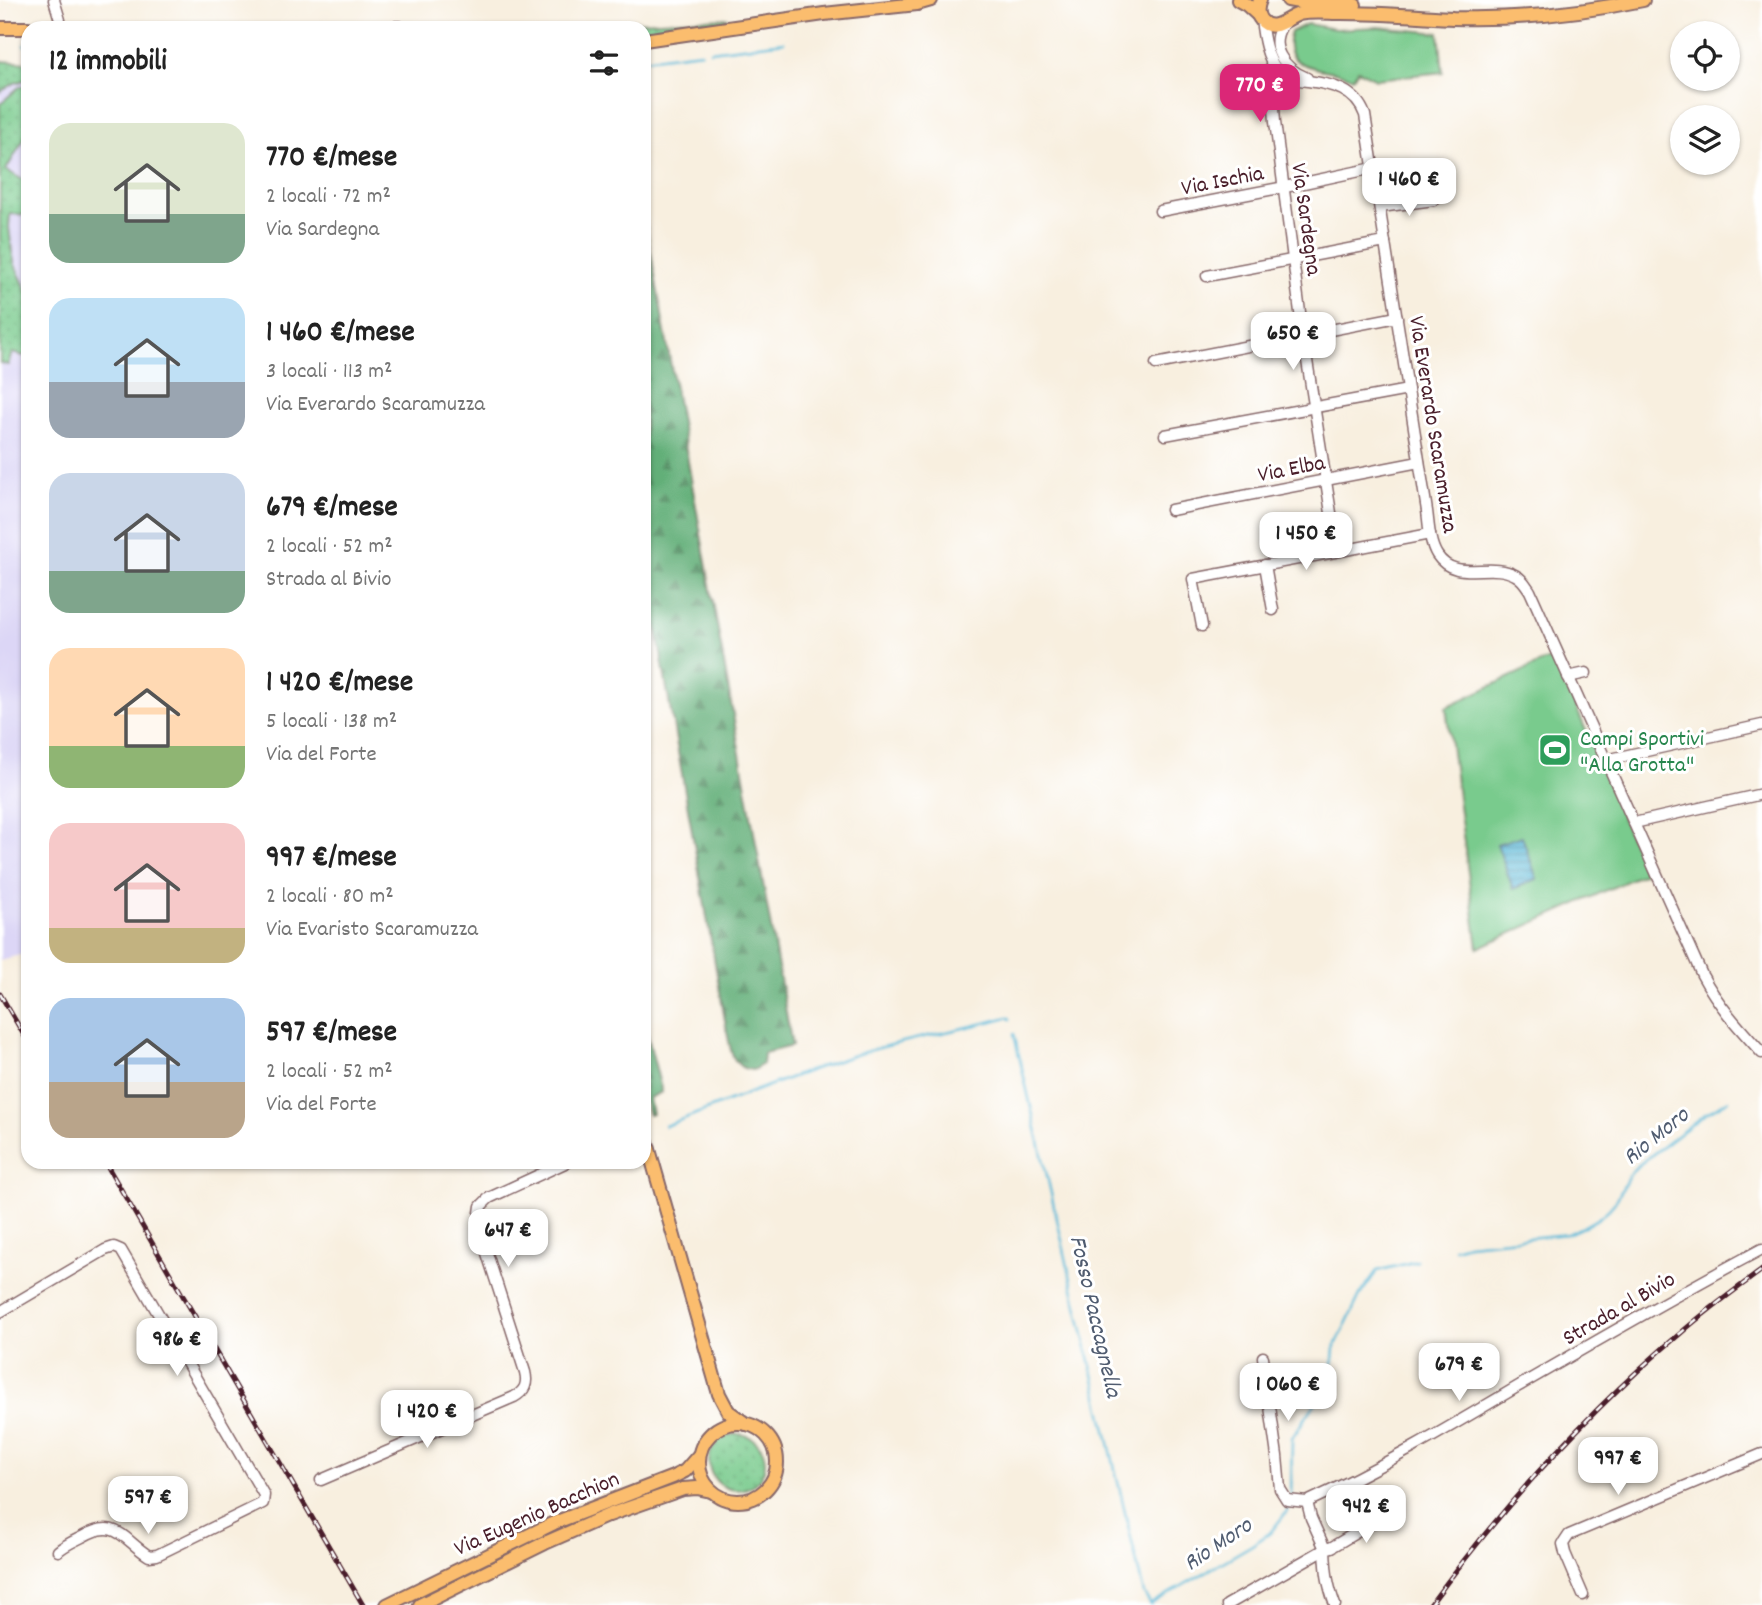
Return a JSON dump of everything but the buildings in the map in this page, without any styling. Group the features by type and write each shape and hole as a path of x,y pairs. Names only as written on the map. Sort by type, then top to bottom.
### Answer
{"main road":[{"path":"651,39 932,0"},
{"path":"1238,0 1272,26 1298,15 1319,13 1457,18 1528,17 1573,13 1643,0"},
{"path":"1260,0 1260,17"},
{"path":"1285,21 1290,10 1288,0 1363,6 1403,14"},
{"path":"0,28 21,29"},
{"path":"651,1156 719,1394 728,1411 746,1424"},
{"path":"711,1434 736,1423 755,1427 763,1433 773,1446 777,1460 774,1478 762,1493 747,1500 731,1501 711,1491 701,1475 699,1455 711,1434 718,1411 719,1394"},
{"name":"Via Eugenio Bacchion","path":"387,1605 596,1506 668,1480 685,1471 699,1455"},
{"name":"Via Eugenio Bacchion","path":"420,1605 587,1524 662,1496 692,1488 711,1491"}],"street":[{"path":"54,0 60,21"},
{"path":"1260,17 1270,58"},
{"name":"Via Everardo Scaramuzza","path":"1285,21 1277,38 1281,57 1292,71 1317,83"},
{"name":"Via Everardo Scaramuzza","path":"1270,58 1277,70 1288,78 1345,91 1358,101 1366,115 1430,534 1437,555 1443,562 1461,570 1506,571 1520,578 1530,591 1685,942 1711,993 1762,1053"},
{"name":"Via Sardegna","path":"1270,58 1275,122 1303,335 1337,551"},
{"name":"Via Ischia","path":"1160,211 1374,168"},
{"path":"1380,207 1434,200"},
{"path":"1207,276 1385,242"},
{"path":"1156,364 1396,317"},
{"path":"1165,436 1408,390"},
{"name":"Via Elba","path":"1171,510 1419,462"},
{"path":"1202,626 1193,579 1430,534"},
{"path":"1265,565 1273,610"},
{"path":"1568,677 1587,673"},
{"path":"1607,761 1762,725"},
{"path":"1634,823 1762,794"},
{"path":"321,1480 514,1397 524,1390 527,1379 485,1247 480,1213 481,1206 489,1198 552,1169"},
{"path":"0,1312 105,1250 114,1247 121,1250 264,1495 263,1503 157,1555 149,1556 125,1537 112,1529 104,1528 92,1531 58,1551"},
{"name":"Strada al Bivio","path":"1297,1501 1351,1481 1672,1297 1762,1249"},
{"path":"1263,1357 1280,1489 1297,1501 1311,1518 1325,1549 1325,1571 1335,1605"},
{"path":"1583,1595 1565,1553 1563,1544 1569,1535 1762,1454"},
{"path":"1227,1605 1394,1510"}],"shaded area":[{"path":"0,60 21,62 21,955 0,960"}],"green space":[{"path":"727,18 722,23 651,33 651,21"},
{"path":"1307,24 1335,29 1378,27 1439,33 1443,72 1376,79 1358,70 1353,78 1308,66 1292,55 1289,46 1291,32"},
{"path":"0,61 21,62 21,81 0,92"},
{"path":"19,87 21,144 6,170 21,179 21,215 10,214 9,227 15,265 21,278 21,355 12,353 8,365 0,363 0,104"},
{"path":"651,253 792,1046 764,1053 763,1064 753,1070 740,1066 730,1048 651,598"},
{"path":"1555,656 1645,873 1478,948 1446,707"},
{"path":"651,1049 662,1092 651,1097"},
{"path":"737,1434 748,1436 757,1442 763,1451 763,1473 757,1482 748,1488 737,1490 726,1488 717,1482 711,1473 709,1462 711,1451 717,1442 726,1436"}],"water":[{"path":"1522,836 1537,879 1513,889 1497,844"}],"waterway":[{"path":"710,51 784,42"},
{"path":"651,58 701,52"},
{"name":"Fosso Paccagnella","path":"665,1126 800,1074 866,1052 1008,1017 1010,1019"},
{"name":"Fosso Paccagnella","path":"1014,1034 1144,1594 1151,1605"},
{"name":"Rio Moro","path":"1454,1248 1468,1244 1567,1234 1589,1224 1614,1204 1636,1167 1705,1114 1729,1100"},
{"name":"Rio Moro","path":"1291,1497 1292,1438 1331,1380 1334,1349 1360,1295 1377,1271 1417,1261"},
{"name":"Rio Moro","path":"1151,1604 1270,1533 1288,1510 1289,1503"}],"railway":[{"path":"0,994 21,1030"},
{"path":"109,1169 363,1605"},
{"path":"1430,1605 1487,1531 1580,1427 1682,1332 1762,1270"}],"place":[{"name":"Campi Sportivi \"Alla Grotta\"","path":"1555,750"}]}
